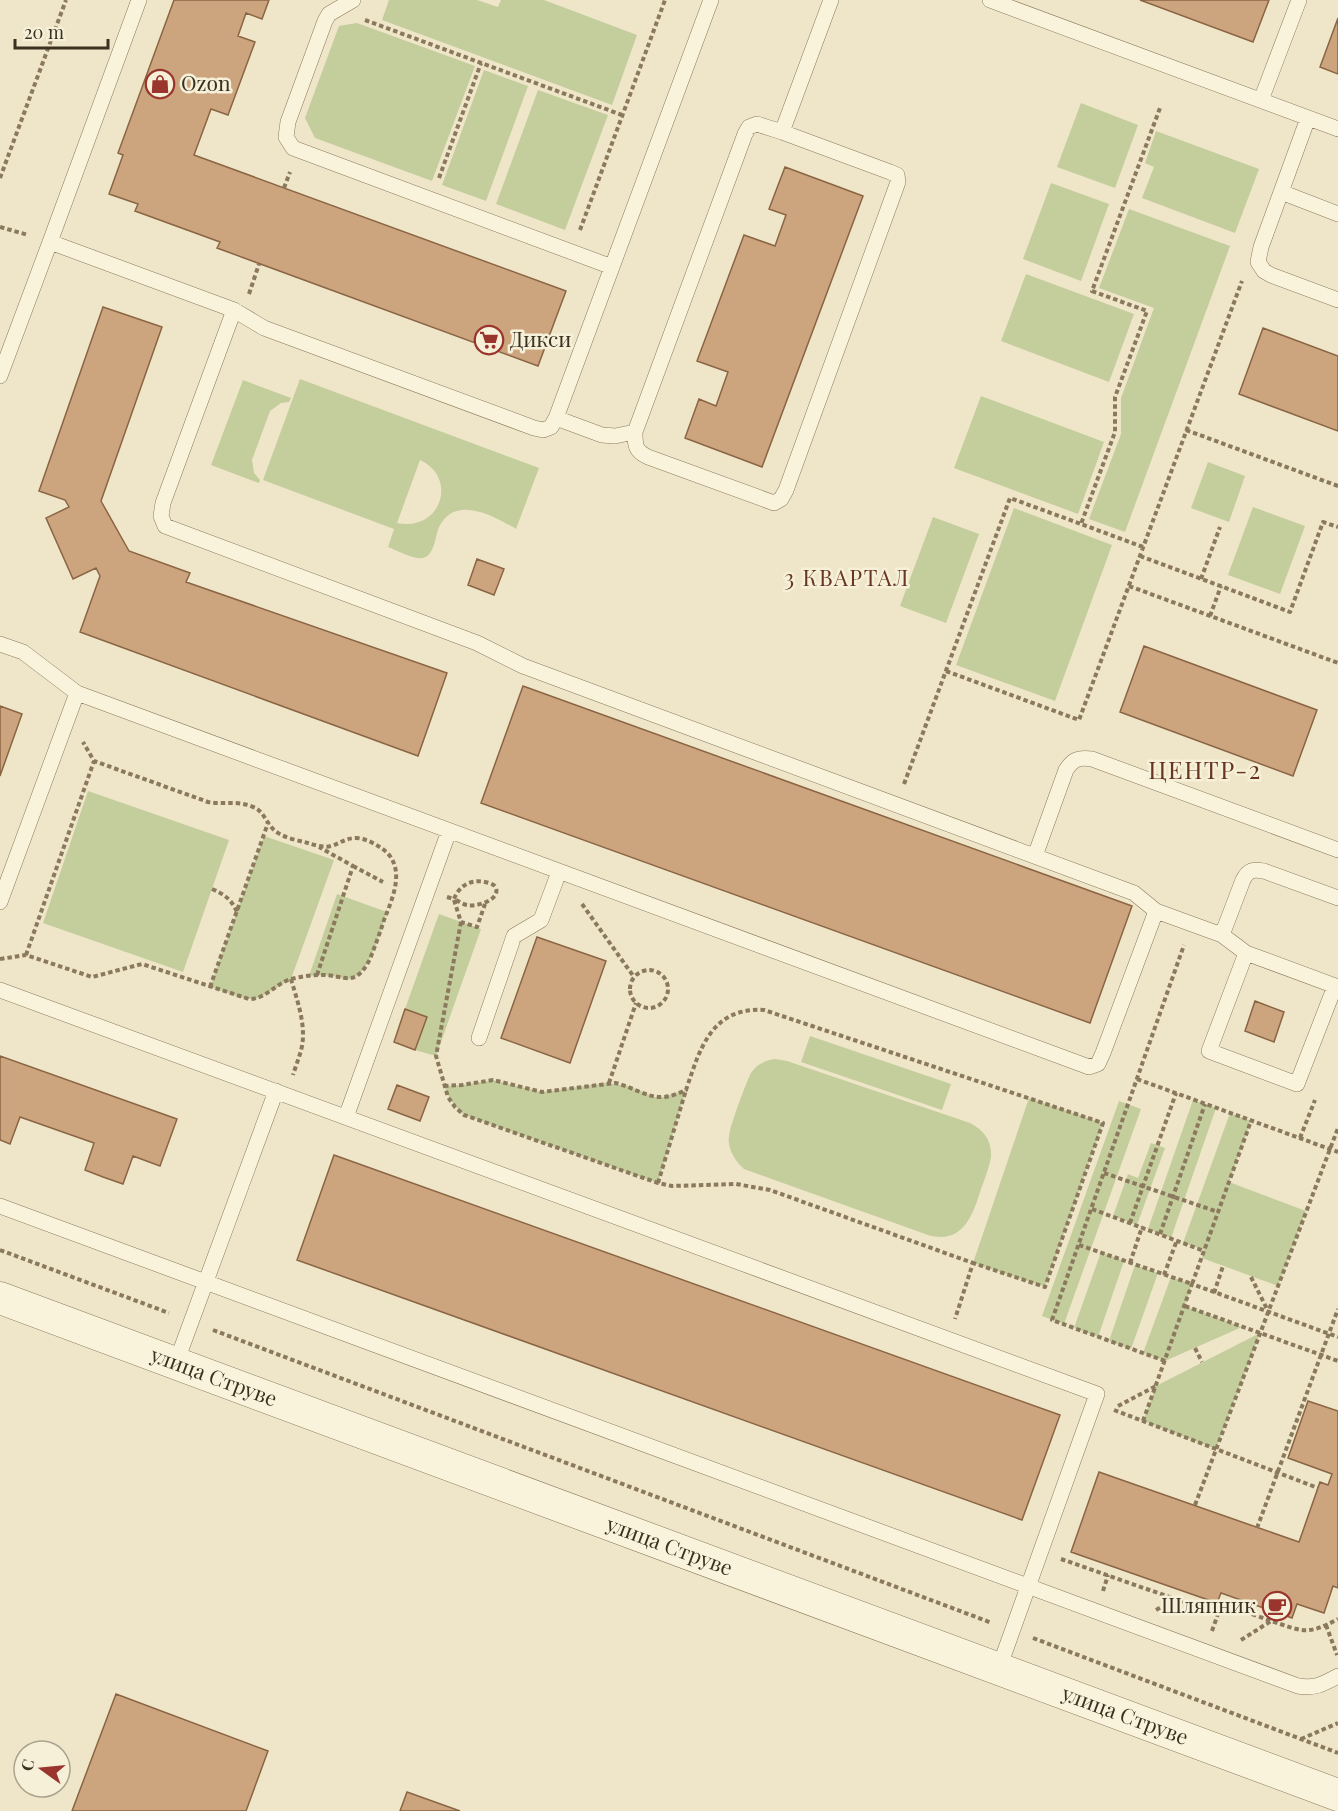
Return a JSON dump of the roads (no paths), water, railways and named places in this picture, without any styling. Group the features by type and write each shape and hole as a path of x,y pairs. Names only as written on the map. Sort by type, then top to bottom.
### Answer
{"street":[{"name":"улица Струве","path":"0,1298 1338,1794"}],"lane":[{"path":"0,376 139,0"},
{"path":"353,0 329,14 325,21 288,122 286,137 293,148 612,267"},
{"path":"50,242 238,313 264,328 543,430 551,427 556,418 711,0"},
{"path":"782,132 831,0"},
{"path":"990,0 1338,129"},
{"path":"1261,100 1299,0"},
{"path":"1308,118 1261,247 1258,262 1264,271 1271,275 1338,300"},
{"path":"757,124 782,132 897,175 898,182 786,490 781,499 774,503 640,453 635,444 635,432 745,134 749,127 757,124"},
{"path":"1281,192 1338,214"},
{"path":"238,313 163,503 161,516 165,526 477,643 523,666 1134,892 1156,911 1222,935 1246,953 1337,986 1297,1084 1209,1051 1246,953"},
{"path":"556,418 602,435 635,432"},
{"path":"0,644 23,652 77,693 1089,1067 1098,1064 1103,1053 1156,911"},
{"path":"0,902 77,693"},
{"path":"1035,856 1066,770 1072,761 1082,757 1338,850"},
{"path":"346,1117 449,831"},
{"path":"1222,935 1243,879 1247,872 1255,869 1338,898"},
{"path":"479,1038 514,936 541,920 559,872"},
{"path":"0,990 1097,1394 999,1668"},
{"path":"176,1363 281,1093"},
{"path":"0,1206 1298,1686 1310,1688 1338,1676"}],"place":[{"name":"Ozon","path":"160,84"},
{"name":"Дикси","path":"489,340"},
{"name":"Шляпник","path":"1277,1606"}],"district":[{"name":"3 КВАРТАЛ","path":"847,578"},
{"name":"ЦЕНТР-2","path":"1205,771"}]}
